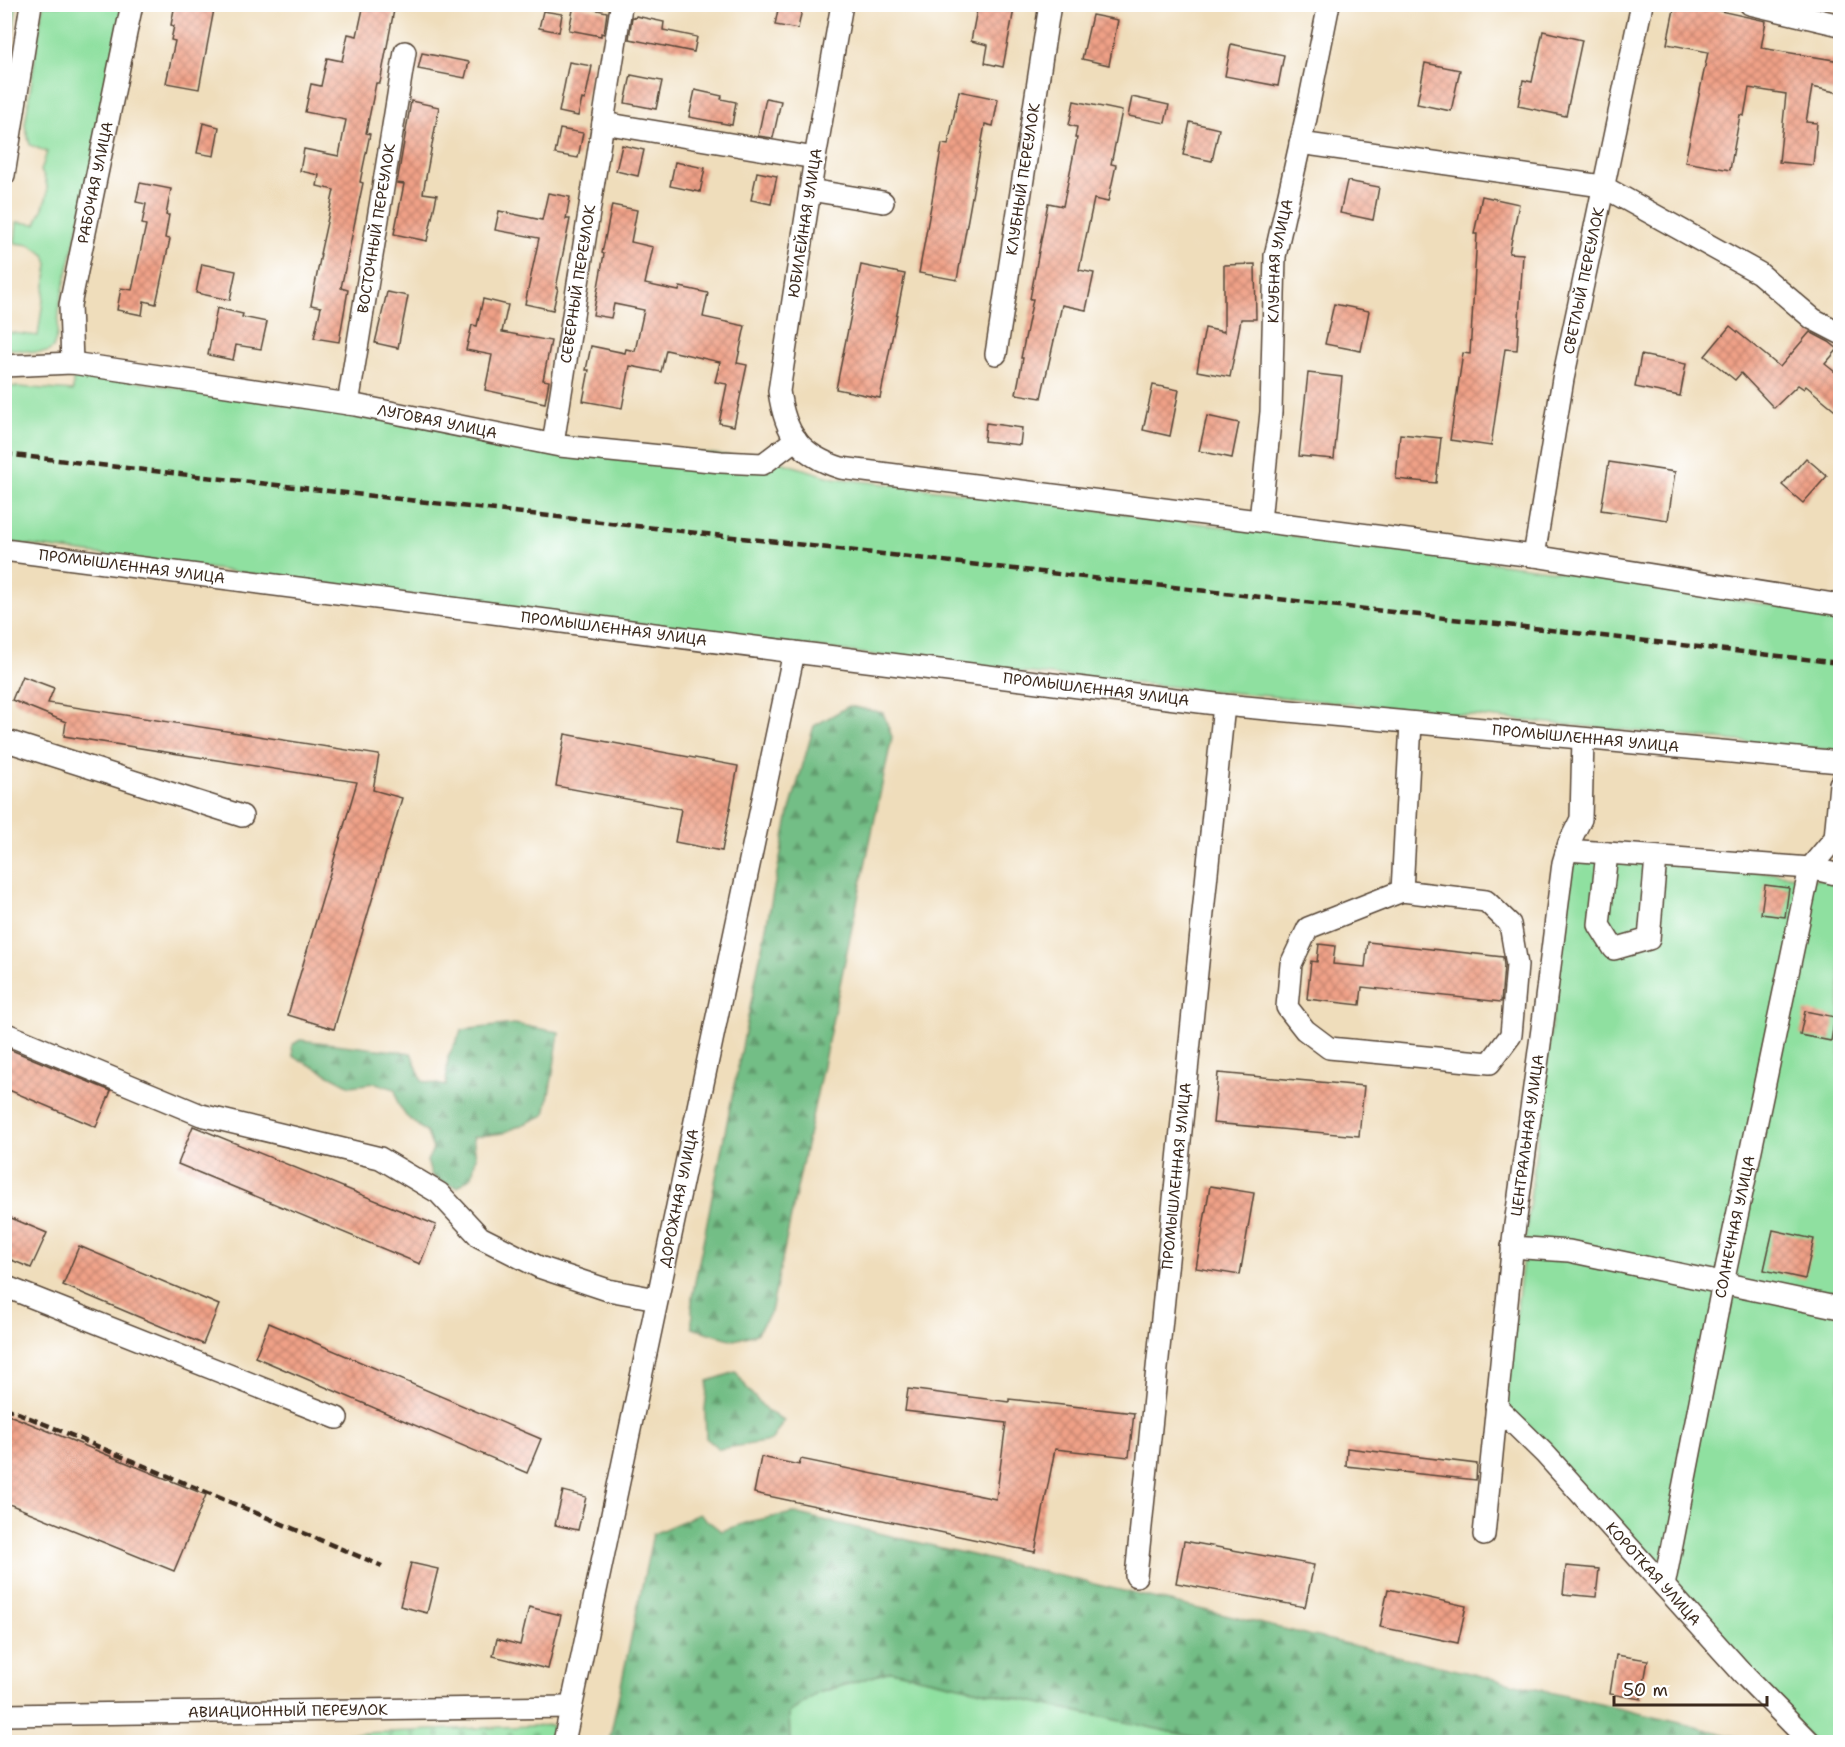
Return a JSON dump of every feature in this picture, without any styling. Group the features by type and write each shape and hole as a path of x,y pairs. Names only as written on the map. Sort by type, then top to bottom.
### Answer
{"street":[{"path":"4,175 30,4"},
{"name":"РАБОЧАЯ УЛИЦА","path":"72,363 70,305 132,4"},
{"name":"ЮБИЛЕЙНАЯ УЛИЦА","path":"842,4 815,158 779,391 782,414 796,439 809,453 823,462 841,468 1534,556 1840,605"},
{"name":"КЛУБНЫЙ ПЕРЕУЛОК","path":"996,354 1050,4"},
{"name":"КЛУБНАЯ УЛИЦА","path":"1260,521 1271,412 1275,256 1329,4"},
{"name":"СВЕТЛЫЙ ПЕРЕУЛОК","path":"1534,556 1563,379 1642,4"},
{"path":"1750,4 1840,25"},
{"name":"СЕВЕРНЫЙ ПЕРЕУЛОК","path":"554,444 621,7"},
{"name":"ВОСТОЧНЫЙ ПЕРЕУЛОК","path":"348,404 405,52"},
{"path":"603,123 815,158"},
{"path":"1300,143 1602,186 1759,273 1813,319 1840,333"},
{"path":"810,190 883,202"},
{"name":"ЛУГОВАЯ УЛИЦА","path":"4,366 72,363 348,404 554,444 721,462 763,464 796,439"},
{"name":"ПРОМЫШЛЕННАЯ УЛИЦА","path":"4,550 1224,705 1840,762"},
{"name":"ДОРОЖНАЯ УЛИЦА","path":"564,1743 794,652"},
{"name":"ПРОМЫШЛЕННАЯ УЛИЦА","path":"1136,1576 1224,705"},
{"path":"1402,891 1411,723"},
{"name":"ЦЕНТРАЛЬНАЯ УЛИЦА","path":"1484,1535 1512,1247 1563,863 1581,819 1582,738"},
{"path":"4,740 242,816"},
{"path":"1810,868 1835,838 1840,784"},
{"path":"1567,850 1810,868 1840,875"},
{"path":"1607,853 1599,925 1614,949 1649,939 1656,857"},
{"name":"СОЛНЕЧНАЯ УЛИЦА","path":"1664,1586 1723,1282 1810,868"},
{"path":"1402,891 1486,901 1510,924 1517,965 1511,1035 1490,1063 1329,1048 1305,1030 1287,1007 1291,964 1308,928 1402,891"},
{"path":"4,1033 201,1115 380,1158 439,1193 480,1237 539,1267 608,1290 657,1299"},
{"path":"1512,1247 1569,1251 1840,1308"},
{"path":"4,1286 337,1418"},
{"name":"КОРОТКАЯ УЛИЦА","path":"1496,1406 1545,1454 1746,1677 1810,1743"},
{"name":"АВИАЦИОННЫЙ ПЕРЕУЛОК","path":"4,1715 571,1707"}],"green space":[{"path":"4,5 17,5 5,90"},
{"path":"43,5 132,5 60,302 57,335 53,348 47,352 36,352 5,348 5,332 38,336 48,264 45,255 30,245 15,243 17,222 36,224 45,204 47,192 45,178 41,171 47,152 30,145 25,125"},
{"path":"73,372 343,413 777,461 834,478 1039,502 1555,571 1840,616 1840,751 967,667 5,542 5,386 73,391"},
{"path":"849,706 883,713 892,737 771,1312 756,1334 734,1340 692,1328 692,1297 789,813 814,726"},
{"path":"1573,847 1840,882 1840,1742 1813,1742 1505,1406"},
{"path":"514,1024 559,1032 545,1115 503,1133 473,1137 476,1157 472,1176 458,1187 432,1176 427,1161 433,1149 427,1133 406,1116 398,1104 395,1089 376,1083 350,1086 293,1056 292,1045 300,1040 411,1053 422,1081 446,1086 448,1057 462,1030"},
{"path":"736,1372 768,1412 784,1420 771,1441 719,1449 706,1438 705,1409 708,1381"},
{"path":"794,1513 1756,1742 1217,1742 891,1671 818,1693 789,1713 790,1742 609,1742 653,1534 699,1514 721,1531 752,1521"},
{"path":"891,1671 1217,1742 790,1742 789,1713 818,1693"},
{"path":"553,1725 549,1742 158,1742"}],"building":[{"path":"175,4 215,4 199,89 166,83 175,41 171,40 174,26 171,25"},
{"path":"364,4 394,10 380,83 376,83 366,133 370,134 360,182 363,183 341,288 348,290 339,342 314,338 321,307 311,305 334,190 317,186 319,175 300,171 304,149 339,156 346,120 305,112 311,84 321,86 327,58 342,61 348,34 357,36"},
{"path":"779,4 802,9 798,29 775,25"},
{"path":"978,4 1015,4 1003,67 985,63 988,45 971,41"},
{"path":"1675,4 1712,4 1711,9 1766,21 1761,48 1840,61 1840,93 1812,87 1806,122 1817,123 1813,165 1779,162 1786,94 1749,88 1744,116 1740,115 1730,170 1685,162 1708,52 1667,44"},
{"path":"574,5 607,12 604,34 601,33 601,36 569,30"},
{"path":"543,11 562,14 559,32 539,28"},
{"path":"1092,15 1118,20 1109,65 1082,59"},
{"path":"632,17 664,22 663,30 697,37 694,52 629,39"},
{"path":"1543,31 1582,40 1566,116 1518,106 1523,80 1532,82"},
{"path":"1231,44 1284,55 1278,86 1225,76"},
{"path":"422,53 469,62 465,78 418,69"},
{"path":"569,62 592,66 585,100 582,99 578,116 559,112"},
{"path":"1425,63 1460,70 1451,111 1417,104"},
{"path":"631,75 662,81 656,109 625,103"},
{"path":"695,90 722,96 721,99 736,102 732,125 689,117"},
{"path":"959,91 998,99 993,126 985,124 957,280 919,273 942,144 948,145"},
{"path":"1132,97 1169,105 1165,123 1128,116"},
{"path":"766,98 781,101 773,138 758,136"},
{"path":"411,101 439,107 423,193 437,195 427,241 394,234 404,184 397,183"},
{"path":"1074,101 1122,111 1111,164 1116,165 1108,202 1094,199 1079,270 1094,273 1086,310 1062,305 1041,398 1016,394 1033,299 1030,299 1048,203 1063,206 1077,138 1075,138 1077,127 1069,125"},
{"path":"1190,122 1219,129 1212,161 1183,155"},
{"path":"203,123 219,127 214,156 197,153"},
{"path":"560,129 583,133 578,158 555,154"},
{"path":"622,145 644,150 638,176 616,171"},
{"path":"675,162 705,168 700,192 670,186"},
{"path":"757,172 777,176 771,204 751,200"},
{"path":"1347,181 1379,187 1373,220 1340,213"},
{"path":"140,183 171,189 166,215 169,215 165,238 170,239 156,304 144,301 142,315 117,310 121,288 132,290 146,225 142,224 146,204 136,202"},
{"path":"548,193 570,197 566,219 570,219 553,310 525,304 539,238 495,230 499,211 542,220"},
{"path":"1482,196 1519,204 1509,253 1523,254 1517,350 1505,349 1491,446 1450,440 1463,353 1470,354 1477,234 1474,234"},
{"path":"612,205 637,210 631,242 653,247 645,284 679,291 680,287 708,293 703,317 745,326 737,363 747,365 734,426 719,423 727,384 715,382 720,362 666,350 661,372 630,366 622,408 583,401 591,346 625,353 626,349 635,351 644,310 614,304 611,318 593,315"},
{"path":"202,264 236,271 230,300 196,293"},
{"path":"1255,264 1256,319 1241,319 1230,377 1197,371 1205,328 1224,332 1224,265"},
{"path":"861,265 905,274 880,398 836,389"},
{"path":"387,292 408,296 398,348 375,343"},
{"path":"483,299 508,305 502,332 551,341 543,380 549,381 545,403 485,390 492,355 466,350 472,325 477,326"},
{"path":"1334,304 1369,311 1361,351 1325,344"},
{"path":"217,308 243,314 242,317 267,322 261,349 236,345 233,360 208,355"},
{"path":"1730,326 1780,367 1810,332 1838,349 1825,364 1840,376 1840,414 1806,386 1804,389 1798,385 1774,408 1741,373 1735,380 1705,356"},
{"path":"1641,355 1686,364 1680,396 1635,387"},
{"path":"1308,373 1342,377 1334,459 1299,456"},
{"path":"1153,385 1179,390 1170,436 1143,430"},
{"path":"1207,416 1239,423 1232,458 1199,451"},
{"path":"986,423 1022,428 1020,445 984,441"},
{"path":"1400,434 1441,438 1436,483 1396,479"},
{"path":"1806,458 1827,476 1803,503 1782,485"},
{"path":"1609,462 1675,472 1668,520 1601,510"},
{"path":"22,676 54,688 48,703 379,755 373,790 402,798 334,1029 288,1015 357,782 64,736 66,722 12,700"},
{"path":"565,734 738,766 722,851 675,842 681,809 556,786"},
{"path":"1765,885 1789,888 1785,917 1761,914"},
{"path":"1368,942 1503,957 1501,1002 1362,987 1360,1005 1307,999 1311,961 1317,962 1319,944 1335,946 1333,964 1365,967"},
{"path":"1805,1011 1835,1017 1831,1041 1800,1035"},
{"path":"4,1047 111,1091 96,1127 4,1088"},
{"path":"1218,1073 1364,1086 1359,1136 1213,1123"},
{"path":"193,1126 436,1225 420,1264 178,1164"},
{"path":"1210,1186 1254,1193 1240,1275 1196,1268"},
{"path":"4,1215 47,1233 31,1268 4,1257"},
{"path":"1773,1230 1814,1239 1805,1279 1764,1270"},
{"path":"79,1246 219,1305 203,1344 63,1285"},
{"path":"269,1323 541,1439 527,1473 255,1357"},
{"path":"908,1389 1009,1402 1009,1399 1134,1413 1129,1457 1055,1449 1035,1552 754,1493 761,1457 799,1465 801,1459 996,1499 1006,1423 905,1411"},
{"path":"4,1413 206,1495 174,1571 4,1502"},
{"path":"1347,1448 1477,1464 1476,1480 1346,1466"},
{"path":"563,1491 586,1497 578,1530 555,1525"},
{"path":"1184,1541 1314,1565 1305,1607 1176,1583"},
{"path":"411,1563 438,1569 427,1613 400,1606"},
{"path":"1566,1566 1599,1569 1596,1597 1563,1594"},
{"path":"1388,1589 1466,1606 1458,1643 1380,1627"},
{"path":"529,1607 561,1615 548,1669 493,1656 497,1639 520,1645"},
{"path":"1616,1655 1648,1660 1641,1699 1610,1694"}],"railway":[{"path":"4,454 1840,663"},
{"path":"4,1407 382,1566"}]}
